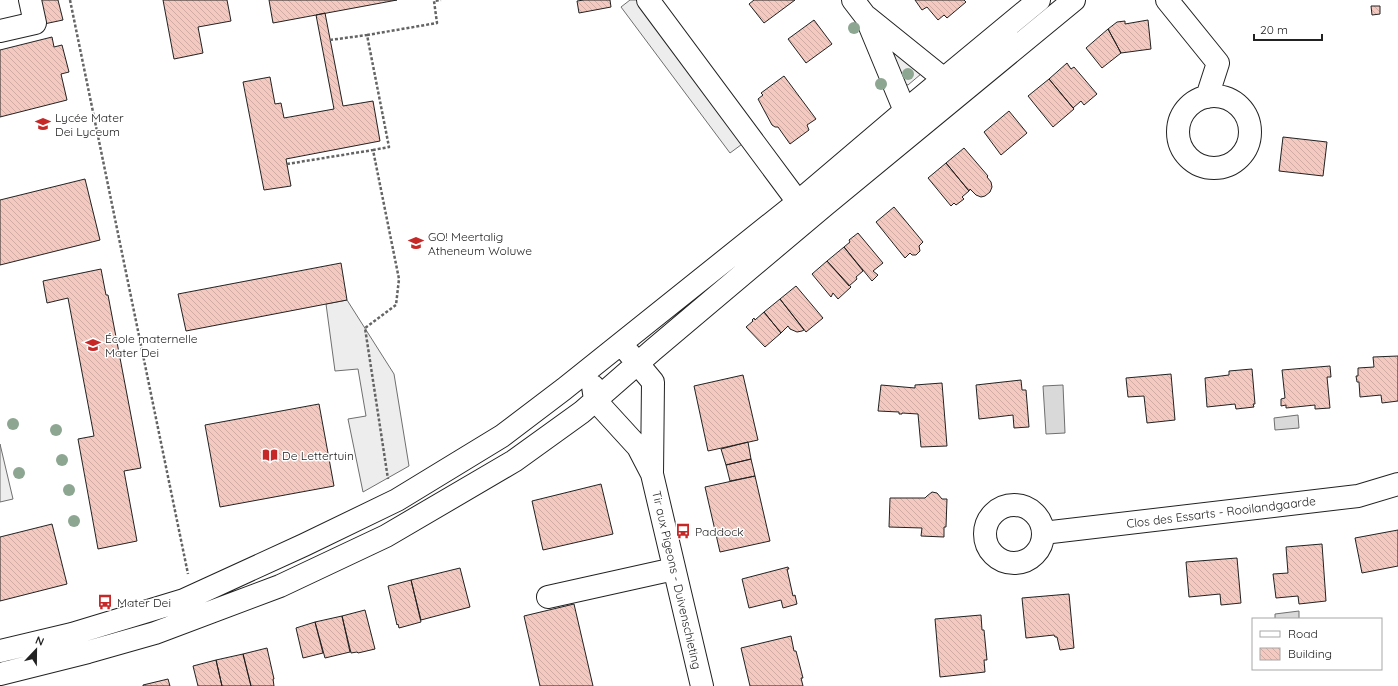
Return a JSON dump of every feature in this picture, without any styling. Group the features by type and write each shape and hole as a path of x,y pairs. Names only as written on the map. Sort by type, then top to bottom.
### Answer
{"street":[{"path":"0,31 35,23 30,0"},
{"path":"648,0 798,202"},
{"path":"0,651 72,634 163,607 192,596 398,500 502,436 621,344 798,202 1039,0"},
{"path":"0,674 88,652 155,633 280,586 386,536 514,461 582,412 831,200 1074,0"},
{"path":"1167,0 1218,62 1207,97"},
{"path":"860,8 905,111"},
{"path":"860,8 944,79"},
{"name":"Tir aux Pigeons - Duivenschieting","path":"621,344 652,382 652,474 702,686"},
{"path":"591,367 595,400"},
{"name":"Tir aux Pigeons - Duivenschieting","path":"595,400 638,447 652,474"},
{"name":"Clos des Essarts - Rooilandgaarde","path":"1044,533 1358,496 1398,484"},
{"path":"548,597 674,569"}],"path":[{"path":"70,0 192,596"},
{"path":"330,40 437,23 434,1 441,0"},
{"path":"287,164 388,147 367,35"},
{"path":"373,150 399,279 396,305 365,328 388,478 398,500"}],"green space":[{"path":"887,44 921,74 908,85 904,84"},
{"path":"0,444 13,499 0,502"}],"shaded area":[{"path":"630,0 644,0 749,139 730,153 621,7"},
{"path":"347,300 394,374 409,466 363,492 348,419 366,416 358,369 335,371 326,304"},
{"path":"1063,385 1065,433 1046,434 1043,386"},
{"path":"1298,415 1299,428 1275,430 1274,418"},
{"path":"1299,611 1299,618 1275,618 1275,614"}],"building":[{"path":"38,0 58,0 63,20 44,24"},
{"path":"163,0 227,0 231,21 198,27 203,53 174,59"},
{"path":"269,0 397,0 273,23"},
{"path":"610,0 611,7 579,13 577,1"},
{"path":"754,0 795,0 764,23 749,4"},
{"path":"915,0 964,0 966,2 947,18 944,15 938,20 927,7 922,10"},
{"path":"1371,6 1380,6 1380,14 1372,15"},
{"path":"325,13 343,106 373,101 380,141 286,159 291,186 264,190 243,82 270,77 275,104 281,103 284,118 334,109 316,15"},
{"path":"814,20 832,44 806,63 788,39"},
{"path":"1148,20 1151,49 1121,53 1108,29 1117,22 1125,21 1125,24"},
{"path":"1108,29 1121,53 1102,68 1086,48"},
{"path":"52,37 54,47 62,45 69,72 61,74 67,100 0,117 0,50"},
{"path":"1067,63 1071,69 1074,67 1097,94 1084,105 1081,101 1073,108 1049,79"},
{"path":"784,76 816,119 807,125 809,130 790,144 778,127 772,125 758,99 763,95 761,93"},
{"path":"1049,79 1074,109 1053,127 1028,96"},
{"path":"1009,111 1027,133 1001,155 984,132"},
{"path":"1283,137 1327,142 1323,176 1279,171"},
{"path":"964,148 988,176 987,177 991,182 992,187 990,192 985,196 981,197 976,195 970,189 969,191 946,163"},
{"path":"946,163 969,191 962,197 964,199 956,205 954,203 951,206 928,178"},
{"path":"85,179 100,240 0,265 0,200"},
{"path":"894,207 923,242 919,246 920,251 916,255 912,255 910,253 905,258 876,222"},
{"path":"858,233 883,263 873,271 878,275 872,281 844,247 850,242 849,240"},
{"path":"844,247 863,271 849,286 827,261"},
{"path":"827,261 851,287 838,299 833,293 831,297 812,274"},
{"path":"341,263 347,300 186,331 178,294"},
{"path":"101,269 106,295 108,295 141,468 124,471 137,541 98,549 78,439 94,436 68,298 47,303 43,281"},
{"path":"796,286 823,318 806,332 780,299"},
{"path":"780,299 804,330 797,332 790,329 788,326 781,333 764,312"},
{"path":"764,312 781,333 765,347 746,327 753,321 752,320 754,318 755,320"},
{"path":"1398,356 1398,401 1382,403 1381,395 1360,397 1359,382 1357,382 1356,376 1358,376 1358,368 1374,367 1373,357"},
{"path":"1330,366 1331,377 1327,377 1330,408 1315,409 1315,405 1286,408 1286,405 1281,406 1281,399 1285,398 1282,370"},
{"path":"1252,369 1254,407 1236,409 1235,404 1207,407 1205,378 1229,375 1229,371"},
{"path":"1171,374 1175,420 1147,423 1144,396 1128,397 1126,378"},
{"path":"743,375 758,440 708,451 694,386"},
{"path":"1021,380 1022,390 1026,390 1029,427 1014,428 1013,415 979,419 976,385"},
{"path":"942,383 947,446 921,447 918,414 899,414 899,412 878,411 881,385 915,388 915,385"},
{"name":"De Lettertuin","path":"319,404 334,486 220,507 205,425"},
{"path":"748,442 751,459 726,465 721,449"},
{"path":"751,459 755,476 730,481 726,465"},
{"path":"755,476 770,541 720,552 705,487"},
{"path":"601,484 613,534 543,550 532,501"},
{"path":"932,492 937,493 942,499 947,499 946,527 944,527 944,537 921,536 922,528 889,527 890,498 925,498"},
{"path":"52,524 67,584 0,601 0,537"},
{"path":"1398,530 1398,566 1362,573 1355,538"},
{"path":"1322,544 1326,601 1299,604 1298,596 1276,598 1273,574 1288,573 1286,547"},
{"path":"1237,558 1241,603 1221,605 1220,594 1189,597 1186,562"},
{"path":"788,567 789,569 787,569 793,596 795,595 797,604 783,608 781,600 749,608 742,579"},
{"path":"460,568 470,607 421,620 411,580"},
{"path":"411,580 421,622 399,628 388,586"},
{"path":"1069,594 1074,648 1060,650 1057,637 1054,635 1026,638 1022,598"},
{"path":"574,604 593,686 540,686 524,616"},
{"path":"365,610 375,649 351,653 342,616"},
{"path":"981,615 987,660 984,660 985,672 940,677 935,619"},
{"path":"342,616 350,652 325,658 315,622"},
{"path":"315,622 323,653 303,658 296,628"},
{"path":"791,636 794,651 796,651 803,678 801,678 803,686 750,686 741,648"},
{"path":"267,648 274,679 274,686 251,686 243,654"},
{"path":"243,654 251,686 222,686 216,660"},
{"path":"216,660 222,686 198,686 193,666"},
{"path":"168,679 170,686 143,686 143,685"}],"place":[{"name":"Lycée Mater Dei Lyceum","path":"43,124"},
{"name":"GO! Meertalig Atheneum Woluwe","path":"416,243"},
{"name":"École maternelle Mater Dei","path":"93,345"},
{"name":"De Lettertuin","path":"270,455"},
{"name":"Paddock","path":"683,531"},
{"name":"Mater Dei","path":"105,602"}]}
